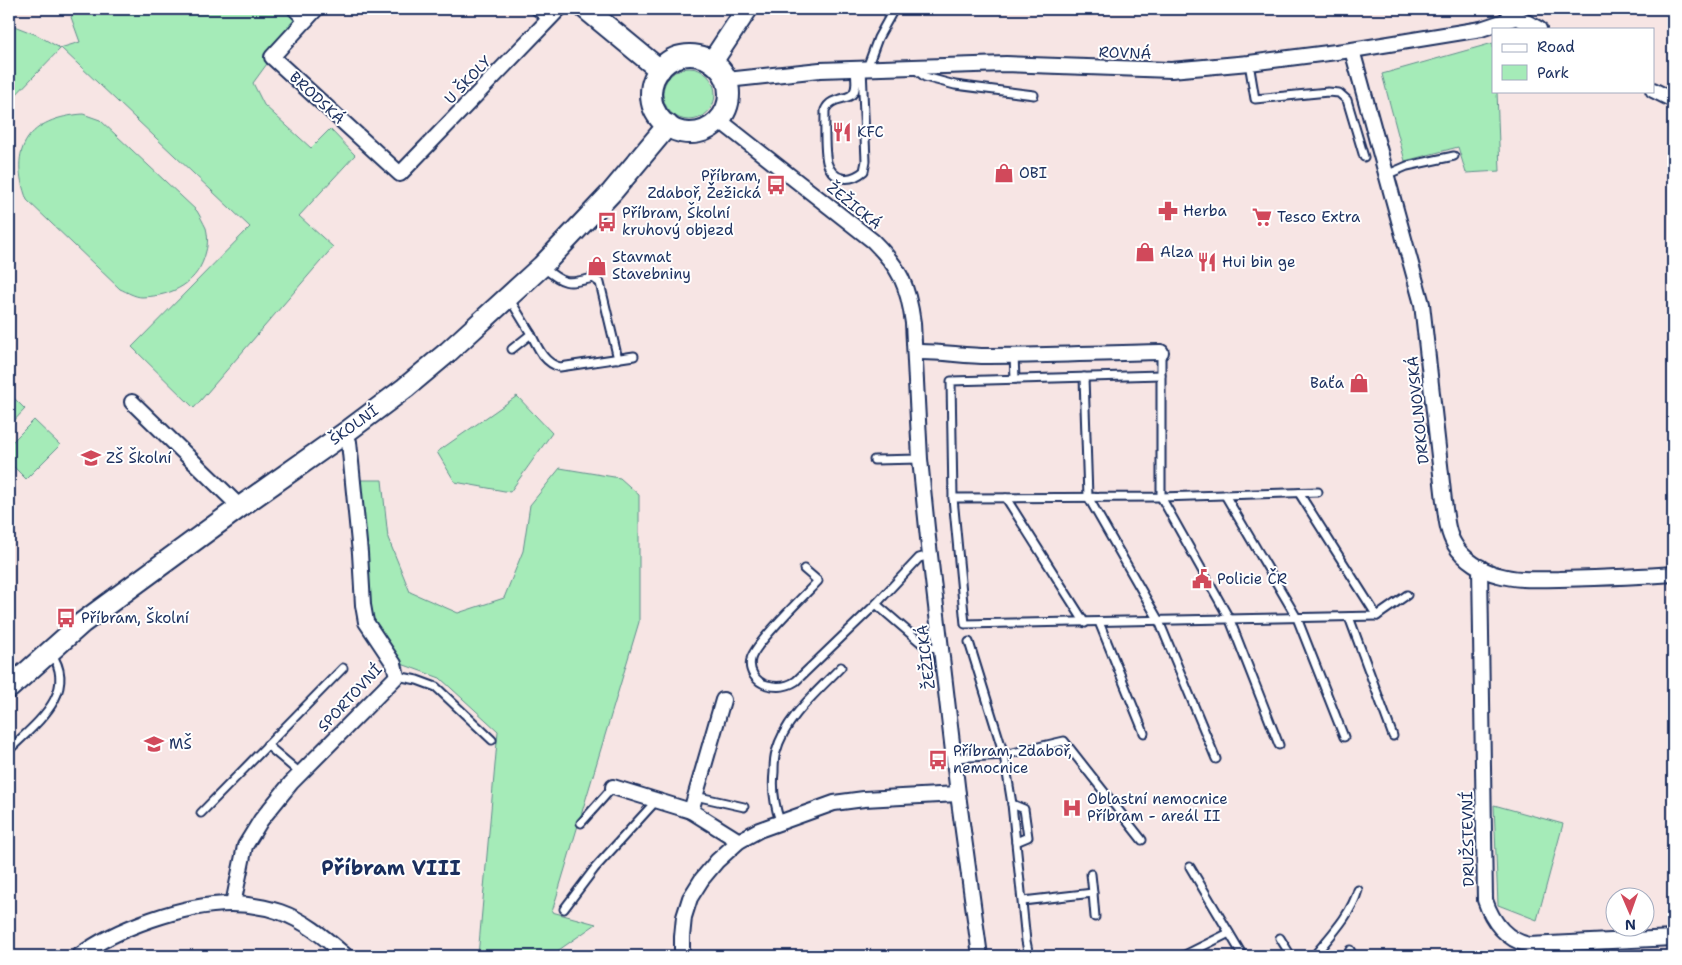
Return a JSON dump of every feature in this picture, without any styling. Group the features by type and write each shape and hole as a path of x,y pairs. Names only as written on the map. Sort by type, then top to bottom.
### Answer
{"street":[{"path":"295,9 306,20"},
{"name":"BRODSKÁ","path":"316,9 272,57 400,174"},
{"name":"U ŠKOLY","path":"400,174 559,9"},
{"path":"586,9 660,70"},
{"path":"712,62 747,9"},
{"path":"1513,13 1537,28"},
{"name":"ROVNÁ","path":"727,80 820,70 1006,64 1171,70 1249,63 1352,50 1481,29 1513,13"},
{"name":"DRKOLNOVSKÁ","path":"1352,50 1422,304 1447,525 1454,544 1463,556 1480,567 1497,575 1518,579 1673,574"},
{"path":"682,56 700,56 712,62 722,71 727,80 729,96 728,104 719,120 698,132 682,132 668,125 656,112 651,95 655,77 666,63 682,56"},
{"path":"1654,90 1673,100"},
{"name":"ŽEŽICKÁ","path":"719,120 856,227 891,259 904,280 910,300 915,352 920,459 930,555 958,794 980,956"},
{"name":"ŠKOLNÍ","path":"9,688 82,623 291,470 345,433 420,376 509,298 542,266 612,192 668,125"},
{"path":"915,352 938,351 981,356 1161,352"},
{"path":"132,402 247,502"},
{"name":"SPORTOVNÍ","path":"233,904 245,846 261,820 300,773 397,676 394,664 366,622 350,442 345,433"},
{"name":"DRUŽSTEVNÍ","path":"1480,567 1484,837 1486,900 1489,910 1504,932 1520,943 1529,945 1673,938"},
{"path":"691,811 723,700"},
{"path":"613,787 691,811 739,841"},
{"path":"682,956 684,917 690,898 702,879 717,861 739,841 780,821 834,803 864,799 958,794"},
{"path":"79,956 109,937 156,918 209,905 233,904 280,912 298,920 316,931 346,956"}],"lane":[{"path":"534,9 548,21"},
{"path":"861,68 866,161 864,171 857,177 849,180 839,178 831,170 827,162 824,110 833,100 846,98 856,89 861,68 894,9"},
{"path":"1249,63 1255,100 1328,92 1339,93 1347,100 1364,157"},
{"path":"913,67 925,77 955,85 1034,96"},
{"path":"1386,175 1407,166 1454,156"},
{"path":"542,266 556,278 570,283 593,278 600,283 618,359"},
{"path":"509,298 546,361 553,365 568,367 634,356"},
{"path":"512,349 531,334"},
{"path":"1161,352 1161,497 1230,620 1278,745"},
{"path":"1014,356 1015,379"},
{"path":"1161,375 951,381 953,498 965,624 1377,616 1407,595"},
{"path":"1084,377 1088,497 1159,621 1216,759"},
{"path":"874,460 920,459"},
{"path":"953,498 1225,496 1318,492"},
{"path":"1299,493 1377,616"},
{"path":"1225,496 1297,618 1344,736"},
{"path":"1006,498 1085,623"},
{"path":"804,569 818,580 753,653 750,660 754,676 760,682 775,687 785,687 791,684 876,604 919,558 930,555"},
{"path":"876,604 926,647 941,648"},
{"path":"1349,617 1393,736"},
{"path":"1099,622 1144,733"},
{"path":"969,642 1004,755 1012,804 1029,956"},
{"path":"9,750 49,710 57,698 60,671 58,664 49,651"},
{"path":"780,821 774,804 773,782 775,754 780,740 794,717 841,667"},
{"path":"201,813 343,668"},
{"path":"397,676 417,680 436,687 492,740"},
{"path":"954,758 1004,755 1064,740 1142,840"},
{"path":"268,745 300,773"},
{"path":"580,823 613,787"},
{"path":"695,796 744,807"},
{"path":"564,909 594,868 657,800"},
{"path":"1012,804 1024,809 1028,837 1016,842"},
{"path":"1190,866 1243,956"},
{"path":"1091,874 1095,917"},
{"path":"1314,956 1343,919 1355,900 1358,890"},
{"path":"1023,901 1093,893"},
{"path":"1183,956 1229,933"},
{"path":"1280,938 1291,956"}],"green space":[{"path":"79,9 295,9 306,20 272,57 253,83 264,105 311,148 330,129 355,155 299,216 333,247 194,408 132,347 250,227 61,48 9,102 9,24 37,35 60,48 80,42 71,17"},
{"path":"1492,43 1492,92 1497,92 1500,171 1466,173 1458,147 1405,161 1382,74"},
{"path":"684,68 694,68 708,75 715,89 715,99 708,113 694,120 684,120 674,116 667,109 663,99 663,89 667,79 674,72"},
{"path":"83,114 100,120 197,211 206,228 207,248 203,262 197,272 183,286 164,294 142,297 120,289 27,200 21,182 20,165 22,151 27,139 36,129 49,122"},
{"path":"9,393 25,409 9,426"},
{"path":"517,396 552,433 510,492 455,482 437,452"},
{"path":"34,420 60,445 26,479 9,462 9,445"},
{"path":"560,468 620,478 639,495 639,622 552,912 596,924 556,952 545,956 478,956 498,731 440,678 396,662 370,624 357,480 382,480 388,538 410,592 458,613 504,598 523,551 530,505"},
{"path":"1494,805 1563,824 1537,920 1498,905"}],"place":[{"name":"KFC","path":"842,132"},
{"name":"OBI","path":"1004,173"},
{"name":"Příbram, Zdaboř, Žežická","path":"776,185"},
{"name":"Herba","path":"1168,211"},
{"name":"Tesco Extra","path":"1262,217"},
{"name":"Příbram, Školní kruhový objezd","path":"607,222"},
{"name":"Alza","path":"1145,252"},
{"name":"Hui bin ge","path":"1207,262"},
{"name":"Stavmat Stavebniny","path":"597,266"},
{"name":"Baťa","path":"1359,383"},
{"name":"ZŠ Školní","path":"91,458"},
{"name":"Policie ČR","path":"1202,579"},
{"name":"Příbram, Školní","path":"66,618"},
{"name":"MŠ","path":"154,744"},
{"name":"Příbram, Zdaboř, nemocnice","path":"938,760"},
{"name":"Oblastní nemocnice Příbram - areál II","path":"1072,808"}],"district":[{"name":"Příbram VIII","path":"391,868"}]}
